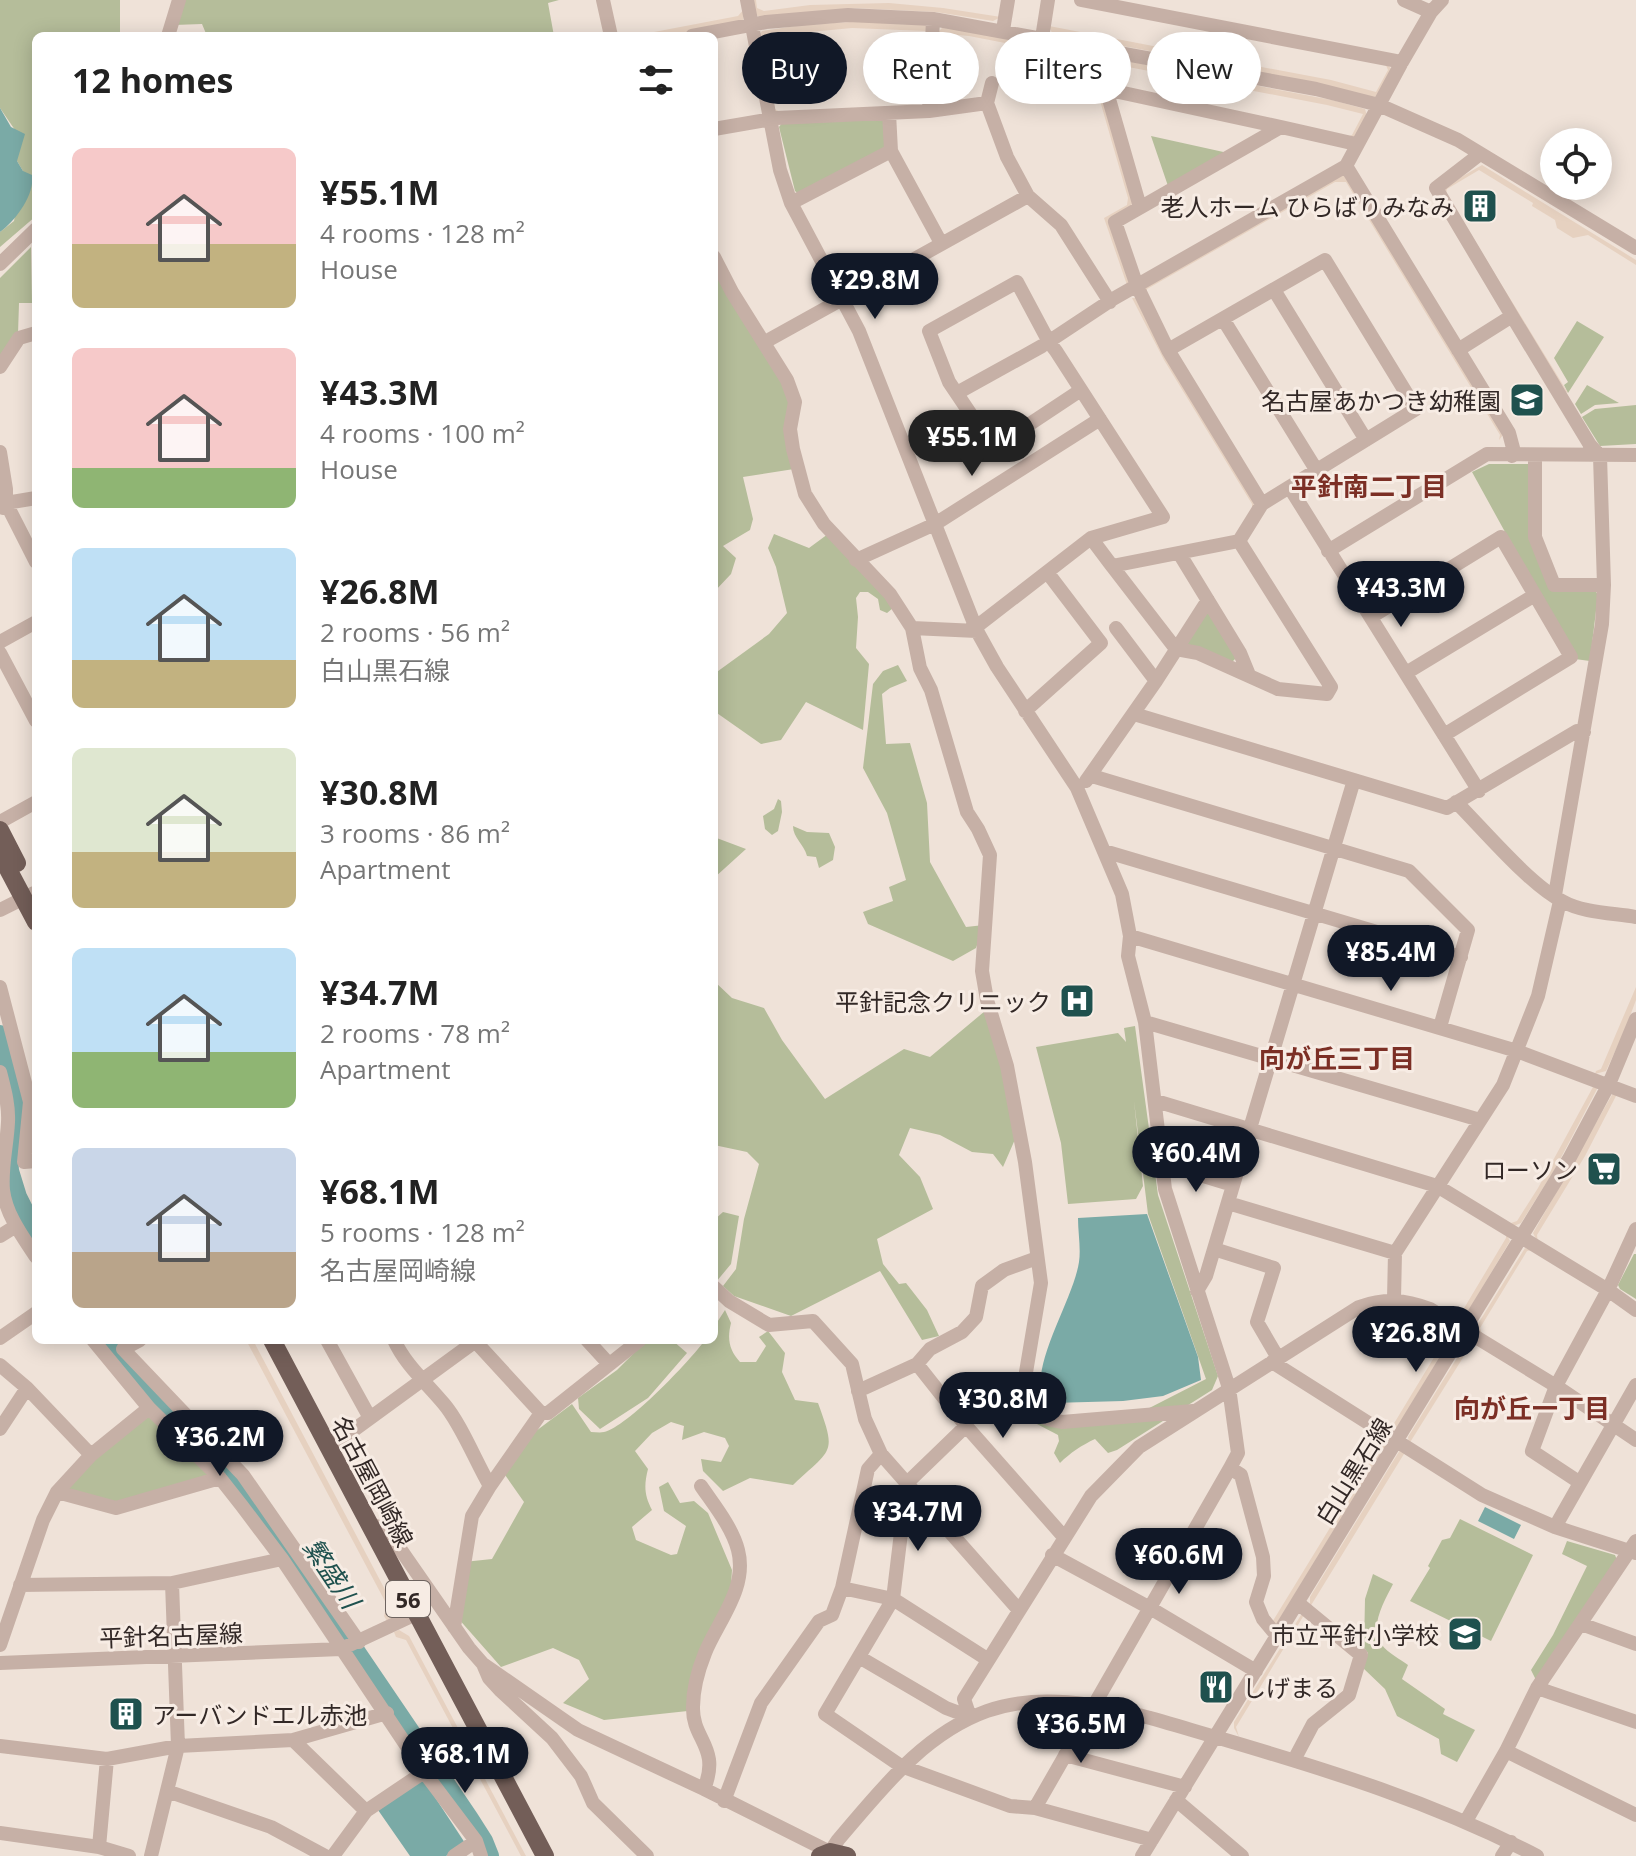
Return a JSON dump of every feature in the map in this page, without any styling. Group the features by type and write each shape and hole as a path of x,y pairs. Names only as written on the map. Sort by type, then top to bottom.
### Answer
{"main road":[{"path":"0,830 31,897"},
{"path":"0,854 31,897"},
{"name":"名古屋岡崎線","path":"261,1344 545,1856"},
{"name":"名古屋岡崎線","path":"274,1344 368,1523 411,1617 532,1856"}],"street":[{"path":"169,32 179,0"},
{"path":"603,0 610,32"},
{"path":"747,0 780,170 791,203 859,331 977,629 1025,711 1077,788 1122,894 1130,936 1128,956 1145,1022 1165,1189 1229,1388 1238,1453 1035,1808"},
{"path":"1003,30 1008,0"},
{"path":"1043,32 1048,0"},
{"path":"1081,0 1402,62"},
{"path":"1404,0 1431,12"},
{"path":"957,393 1346,166 1402,62 1431,12 1442,0"},
{"path":"714,32 848,15 933,19 1013,32"},
{"path":"929,111 933,19"},
{"path":"1131,54 1316,89 1379,105 1458,140 1636,248"},
{"path":"992,83 987,103 1007,157 1028,196 1061,225 1110,302"},
{"path":"1131,95 1356,144"},
{"path":"718,128 770,119 929,111 987,103"},
{"path":"1109,104 1140,207"},
{"path":"889,113 891,151 941,243"},
{"path":"1262,504 1168,350 1137,286 1115,222 1281,127"},
{"path":"791,203 891,151"},
{"path":"1394,1299 1395,1253 1503,1085 1538,996 1602,624 1604,585 1600,456 1590,445 1436,188 1480,154"},
{"path":"1346,166 1509,433 1512,456"},
{"path":"765,342 1028,196"},
{"path":"0,264 32,233"},
{"path":"1112,566 1239,541 1262,504 1416,409 1325,260 1168,350"},
{"path":"718,265 787,380 795,402 790,429 798,475 805,494 824,524 890,594 912,628 920,668 931,690 967,812 990,855 982,971 987,1000 1007,1066 1025,1162 1041,1283 1023,1390 1026,1403 1046,1420 1062,1422 1193,1411"},
{"path":"912,628 977,629 1091,538 1163,517 1100,419 1081,390 1049,342 1017,282 929,331 949,382 982,431 989,451 1081,390"},
{"path":"1274,290 1366,440"},
{"path":"1458,350 1512,316"},
{"path":"1223,319 1317,471"},
{"path":"0,367 19,338 32,334"},
{"path":"856,560 935,524 1100,419"},
{"path":"0,452 6,489 3,507 32,545"},
{"path":"1328,551 1487,454 1636,455"},
{"path":"1535,456 1535,537 1554,585 1604,585"},
{"path":"1290,488 1479,791"},
{"path":"3,507 32,499"},
{"path":"1371,617 1501,537 1571,657 1444,735"},
{"path":"1091,538 1176,649 1198,653 1278,689 1327,694 1331,687 1239,541"},
{"path":"1179,553 1240,653 1249,675"},
{"path":"1025,711 1101,643 1047,572"},
{"path":"1406,673 1535,595"},
{"path":"1077,788 1092,776 1208,600"},
{"path":"0,642 32,624"},
{"path":"1116,628 1156,681"},
{"path":"0,653 32,713"},
{"path":"1134,714 1447,808 1577,731 1584,732"},
{"path":"1092,776 1409,871 1468,930 1440,1027"},
{"path":"1197,1291 1206,1276 1354,780"},
{"path":"1456,802 1541,887 1557,898 1586,909 1636,917"},
{"path":"0,822 32,804"},
{"path":"1104,851 1461,957"},
{"path":"0,910 31,897"},
{"path":"1130,936 1517,1051 1636,1096"},
{"path":"0,987 30,1102 24,1162 32,1161"},
{"name":"白山黒石線","path":"1142,1856 1569,1159 1609,1084 1636,1019"},
{"path":"1145,1022 1480,1120"},
{"path":"0,1072 8,1122 3,1153 3,1193 16,1226 32,1251"},
{"path":"1156,1101 1437,1186 1636,1310"},
{"path":"1163,1168 1174,1167 1233,1185"},
{"path":"1228,1203 1395,1253"},
{"path":"0,1236 16,1226"},
{"path":"1579,1482 1532,1451 1556,1386 1632,1246 1636,1229"},
{"path":"1214,1249 1274,1268 1257,1322 1275,1360 1482,1495 1555,1527 1634,1548 1537,1688 1466,1821"},
{"path":"858,1391 917,1364 930,1349 962,1332 976,1317 982,1286 1004,1270 1037,1258"},
{"path":"718,1291 769,1325 813,1321 852,1364 865,1419 881,1454 1018,1609"},
{"path":"970,1717 964,1699 1091,1496 1139,1447 1359,1307 1394,1299 1430,1309 1556,1386 1636,1440"},
{"path":"0,1338 32,1316"},
{"path":"96,1344 149,1408 220,1478 282,1559 478,1849 454,1856"},
{"path":"132,1344 123,1349 243,1475 359,1642"},
{"path":"329,1344 370,1418"},
{"path":"396,1344 422,1382 445,1405 490,1486"},
{"path":"329,1448 472,1344"},
{"path":"479,1344 541,1413 548,1413 635,1344"},
{"path":"591,1344 609,1364"},
{"path":"917,1364 966,1426 1064,1537"},
{"path":"0,1365 27,1388 91,1455"},
{"path":"1555,1527 1636,1385"},
{"path":"1,1425 27,1388"},
{"path":"0,1645 43,1520 57,1492 91,1455 149,1408"},
{"path":"454,1627 472,1516 541,1413"},
{"path":"966,1426 907,1483 893,1599 825,1714 901,1766 1010,1806 1035,1808 1152,1840"},
{"path":"724,1801 761,1703 819,1621 832,1615 842,1588 868,1469 881,1454"},
{"path":"1230,1468 1241,1475 1263,1557 1264,1576 1256,1602 1263,1619 1278,1637"},
{"path":"57,1492 116,1508 220,1478"},
{"path":"701,1486 735,1541 740,1564 732,1605 704,1655 694,1693 694,1717 709,1754 710,1768 704,1789"},
{"path":"368,1523 387,1530 483,1664 489,1678 552,1738 581,1776 593,1803 647,1856"},
{"path":"1052,1555 1256,1671"},
{"path":"20,1585 172,1583 282,1559"},
{"path":"151,1856 178,1746 172,1583"},
{"path":"842,1588 893,1599 987,1659"},
{"path":"1294,1760 1313,1724 1349,1695 1361,1655 1298,1603"},
{"name":"平針名古屋線","path":"0,1663 342,1649 411,1617"},
{"path":"1581,1624 1636,1644"},
{"path":"859,1657 946,1708 970,1717"},
{"path":"483,1664 578,1730 810,1840 832,1855 838,1840 901,1766 941,1735 970,1717 991,1709 1031,1702 1092,1704 1294,1760 1437,1808 1537,1856"},
{"path":"1537,1688 1636,1722"},
{"path":"0,1746 107,1759 178,1746 293,1740 387,1713"},
{"path":"293,1740 366,1811"},
{"path":"1506,1751 1636,1815"},
{"path":"1065,1755 1185,1787"},
{"path":"99,1847 107,1759"},
{"path":"333,1856 366,1811 424,1772"},
{"path":"167,1791 271,1827 325,1856"},
{"path":"1176,1800 1242,1856"},
{"path":"0,1833 99,1847 129,1856"},
{"path":"1502,1856 1511,1842"}],"green space":[{"path":"0,0 120,0 120,32 32,32 32,219 0,247 0,232 14,221 23,171 17,161 15,130 0,108"},
{"path":"181,0 559,0 548,3 553,32 205,32 202,24 174,25"},
{"path":"881,117 885,121 887,146 800,195 795,191 779,127 782,123"},
{"path":"1151,136 1228,153 1168,186"},
{"path":"31,247 32,303 19,303 18,334 0,362 0,278"},
{"path":"718,273 782,380 790,402 794,469 743,477 753,519 750,530 723,546 736,558 731,574 718,588"},
{"path":"1577,321 1604,337 1568,393 1564,385 1568,382 1554,358"},
{"path":"1587,385 1619,403 1595,405 1581,414 1575,404"},
{"path":"1636,405 1636,444 1600,446 1582,417 1595,409"},
{"path":"1489,464 1529,464 1533,540 1552,588 1593,589 1598,594 1590,661 1575,659 1472,472"},
{"path":"774,534 809,548 828,534 869,576 893,608 887,613 880,610 878,599 868,592 860,592 856,598 856,648 869,664 863,730 806,702 781,740 761,744 718,714 718,671 769,634 787,613 768,548"},
{"path":"1203,612 1212,612 1239,655 1232,662 1189,647 1185,639"},
{"path":"898,665 907,681 882,694 886,744 910,743 927,803 930,862 966,927 984,925 976,948 953,961 868,924 863,912 893,901 889,887 906,880 887,813 863,768 873,684 883,671"},
{"path":"778,799 782,812 778,831 772,835 765,829 763,816 774,809"},
{"path":"793,826 807,832 829,833 835,847 833,860 819,868 816,857 807,856"},
{"path":"718,838 746,849 718,874"},
{"path":"718,985 732,998 764,1008 782,1040 825,1099 904,1049 930,1057 985,1011 1004,1071 1016,1137 1003,1167 993,1154 972,1152 940,1135 910,1128 899,1155 920,1177 933,1209 877,1239 883,1264 899,1284 906,1283 927,1310 939,1336 922,1340 880,1271 791,1316 734,1296 723,1286 736,1269 744,1219 759,1164 747,1152 718,1146"},
{"path":"1135,1026 1158,1195 1218,1376 1212,1390 1117,1450 1108,1453 1095,1439 1060,1463 1054,1453 1058,1435 1035,1423 1036,1418 1122,1422 1206,1379 1148,1214 1134,1101 1143,1186 1136,1199 1068,1204 1061,1143 1036,1047 1118,1033 1126,1042 1124,1028"},
{"path":"723,1212 739,1216 731,1264 718,1280 718,1216"},
{"path":"1636,1254 1636,1299 1618,1285"},
{"path":"725,1310 731,1323 730,1344 740,1362 756,1362 766,1346 759,1337 768,1331 785,1353 782,1372 795,1400 818,1403 828,1433 827,1450 793,1485 750,1478 723,1491 703,1471 701,1459 721,1462 729,1446 725,1438 704,1432 682,1440 684,1426 671,1422 652,1433 635,1451 648,1469 646,1490 652,1510 632,1527 636,1540 671,1555 677,1554 686,1526 664,1511 659,1487 668,1482 680,1503 694,1501 708,1513 732,1570 730,1600 701,1649 697,1710 604,1720 563,1703 589,1679 579,1660 553,1648 501,1667 457,1617 464,1562 492,1559 524,1502 503,1472 532,1434 572,1404 591,1432 614,1428 658,1392 702,1344 718,1344 718,1321"},
{"path":"643,1344 677,1344 687,1353 648,1398 600,1429 579,1409 578,1398 617,1370"},
{"path":"149,1410 217,1477 116,1507 62,1493 92,1456"},
{"path":"1460,1519 1533,1555 1491,1641 1410,1601 1442,1540 1450,1538"},
{"path":"1567,1541 1615,1555 1617,1560 1536,1680 1531,1670 1553,1635 1587,1566 1562,1554"},
{"path":"1373,1574 1393,1584 1379,1614 1377,1631 1385,1648 1408,1665 1402,1679 1445,1709 1443,1714 1475,1730 1457,1762 1441,1754 1439,1739 1397,1716 1385,1689 1363,1668 1368,1653 1364,1648 1365,1599"}],"shaded area":[{"path":"752,0 756,0 757,8 764,11 810,5 889,3 1001,17 993,21 936,12 854,8 760,17 756,15"},
{"path":"744,9 740,22 685,32 654,32 738,16"},
{"path":"866,21 926,25 928,28 926,31 852,28 761,32 802,25"},
{"path":"1049,26 1080,32 1052,32"},
{"path":"943,27 970,32 938,32"},
{"path":"979,34 995,37 995,41 979,38"},
{"path":"1131,42 1147,45 1147,50 1131,47"},
{"path":"1131,62 1147,65 1147,71 1131,68"},
{"path":"1385,63 1392,69 1376,97 1261,73 1261,67 1376,92 1388,70"},
{"path":"1261,86 1365,109 1367,116 1355,137 1347,137 1352,135 1363,114 1261,92"},
{"path":"1101,104 1104,104 1133,199 1131,208 1111,219 1130,281 1127,285 1104,218 1127,205 1128,198"},
{"path":"1482,165 1636,260 1636,265 1588,235 1573,238 1557,228 1555,220 1532,206 1533,203 1479,170 1447,189 1446,194 1568,393 1443,194 1444,187"},
{"path":"1345,175 1503,435 1499,440 1500,435 1346,182 1335,182 1147,289 1146,296 1144,287"},
{"path":"1132,298 1137,298 1255,501 1252,511 1252,504 1164,360"},
{"path":"1636,987 1636,1000 1606,1071 1595,1074 1601,1069"},
{"path":"1593,1087 1598,1087 1555,1169 1521,1223 1514,1226 1511,1223 1517,1221 1538,1188"},
{"path":"1613,1093 1621,1094 1616,1096 1585,1156 1537,1235 1538,1243 1533,1233"},
{"path":"1506,1233 1510,1241 1466,1315 1455,1318 1453,1313 1463,1310 1506,1238"},
{"path":"1525,1248 1532,1250 1527,1251 1480,1328 1482,1334 1476,1331 1476,1327"},
{"path":"1447,1325 1451,1338 1396,1429 1390,1430 1447,1336"},
{"path":"1471,1342 1476,1344 1469,1348 1409,1444 1408,1437 1465,1345"},
{"path":"248,1344 255,1344 391,1601 394,1616 387,1621 384,1616 387,1605"},
{"path":"1385,1438 1387,1443 1277,1623 1271,1624"},
{"path":"1407,1449 1310,1607 1310,1597 1400,1450"},
{"path":"1301,1615 1304,1615 1236,1727 1239,1737 1234,1722"},
{"path":"399,1630 409,1636 526,1856 521,1856 406,1640 396,1637 394,1632"}],"water":[{"path":"0,108 11,127 25,134 17,161 23,171 32,175 32,183 23,207 0,232"},
{"path":"1147,1214 1198,1357 1201,1380 1163,1396 1123,1401 1052,1403 1042,1394 1041,1375 1076,1276 1080,1246 1078,1218"},
{"path":"1485,1507 1521,1525 1514,1539 1478,1521"},
{"path":"423,1779 465,1843 446,1856 410,1856 378,1810"}],"waterway":[{"name":"繁盛川","path":"0,1035 18,1111 8,1153 9,1171 17,1197 32,1227"},
{"name":"繁盛川","path":"110,1344 245,1489 469,1819 489,1856"}],"place":[{"name":"老人ホーム ひらばりみなみ","path":"1480,206"},
{"name":"名古屋あかつき幼稚園","path":"1527,400"},
{"name":"平針記念クリニック","path":"1077,1001"},
{"name":"ローソン","path":"1604,1169"},
{"name":"市立平針小学校","path":"1465,1634"},
{"name":"しげまる","path":"1216,1687"},
{"name":"アーバンドエル赤池","path":"126,1714"}],"district":[{"name":"平針南二丁目","path":"1369,486"},
{"name":"向が丘三丁目","path":"1337,1058"},
{"name":"向が丘一丁目","path":"1532,1408"}]}
